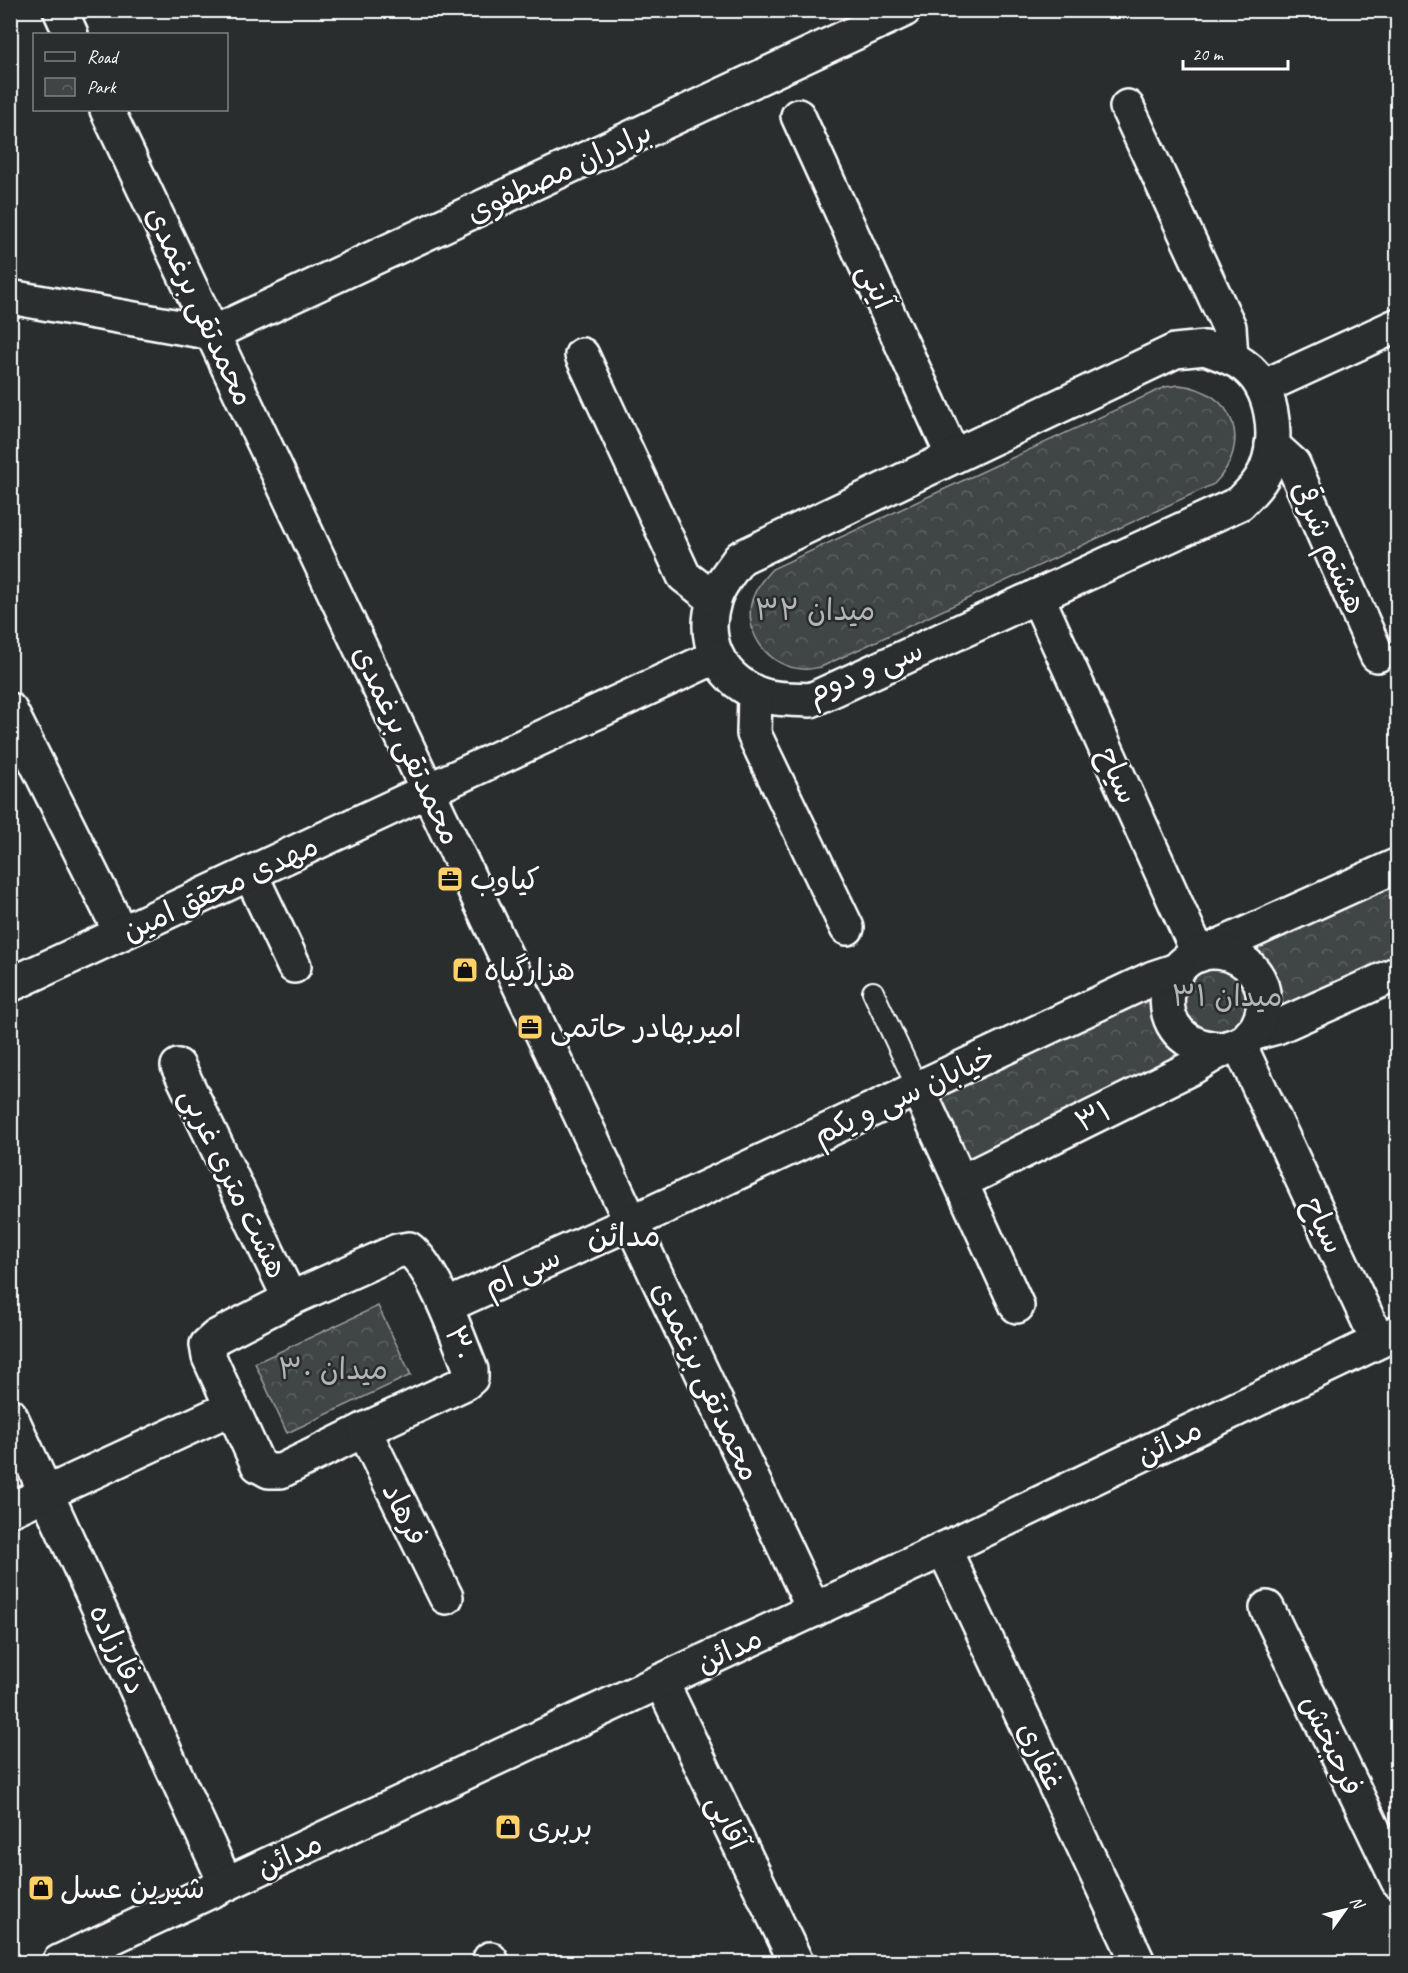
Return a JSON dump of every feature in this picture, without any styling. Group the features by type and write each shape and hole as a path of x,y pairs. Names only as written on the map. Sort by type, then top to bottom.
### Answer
{"street":[{"path":"60,10 71,33"},
{"name":"برادران مصطفوی","path":"213,333 904,10"},
{"path":"1127,107 1229,327 1232,358"},
{"name":"محمدتقی برغمدی","path":"107,111 814,1610"},
{"name":"آیتی","path":"798,116 954,456"},
{"path":"10,297 213,333"},
{"path":"1263,387 1398,325"},
{"name":"سی و دوم","path":"1206,348 1232,358 1245,366 1263,387 1271,414 1272,445 1268,467 1256,487 1240,503 811,700 778,699 755,693 734,678 715,657 709,626 714,599 740,558 1175,351 1206,348"},
{"path":"582,356 684,576 714,599"},
{"name":"هشتم شرقی","path":"1272,445 1293,464 1377,655"},
{"name":"سیاح","path":"1037,596 1193,959"},
{"name":"مهدی محقق امین","path":"10,985 715,657"},
{"path":"755,693 754,734 847,928"},
{"path":"10,710 121,933"},
{"name":"خیابان سی و یکم","path":"632,1222 1398,865"},
{"path":"250,873 294,966"},
{"path":"1220,952 1235,956 1248,964 1258,976 1263,991 1264,1006 1260,1021 1238,1042 1207,1049 1191,1043 1178,1032 1169,1018 1167,1001 1169,985 1193,959 1220,952"},
{"name":"۳۱","path":"961,1182 1193,1067 1238,1042 1398,973"},
{"name":"سیاح","path":"1238,1042 1388,1337"},
{"name":"هشت متری غربی","path":"178,1066 290,1299"},
{"path":"918,1089 1017,1306"},
{"name":"سی ام","path":"446,1306 632,1222"},
{"name":"۳۰","path":"409,1249 418,1256 446,1306 471,1370 471,1378 465,1383 281,1471 269,1471 258,1465 209,1357 207,1345 216,1337 290,1299 397,1251 409,1249"},
{"name":"مدائن","path":"59,1962 944,1550 1388,1337"},
{"path":"10,1510 231,1408"},
{"name":"دفارزاده","path":"10,1414 226,1884"},
{"name":"فرهاد","path":"364,1430 446,1598"},
{"name":"غفاری","path":"944,1550 1138,1962"},
{"name":"فرحبخش","path":"1267,1608 1398,1881"},
{"name":"آقایی","path":"661,1681 796,1962"}],"lane":[{"path":"873,992 918,1089"}],"green space":[{"name":"میدان ۳۲","path":"1179,385 1198,389 1214,397 1225,408 1232,422 1235,437 1233,452 1226,469 1214,484 821,667 808,669 791,667 779,662 761,646 751,625 750,612 756,591 772,569 1165,387"},
{"name":"میدان ۳۱","path":"1397,872 1397,966 966,1165 932,1092"},
{"name":"میدان ۳۰","path":"378,1306 411,1375 287,1433 255,1363"}],"place":[{"name":"کیاوب","path":"450,879"},
{"name":"هزارگیاه","path":"465,970"},
{"name":"امیربهادر حاتمی","path":"530,1027"},
{"name":"بربری","path":"508,1827"},
{"name":"شیرین عسل","path":"41,1888"}],"district":[{"name":"مدائن","path":"624,1235"}]}
